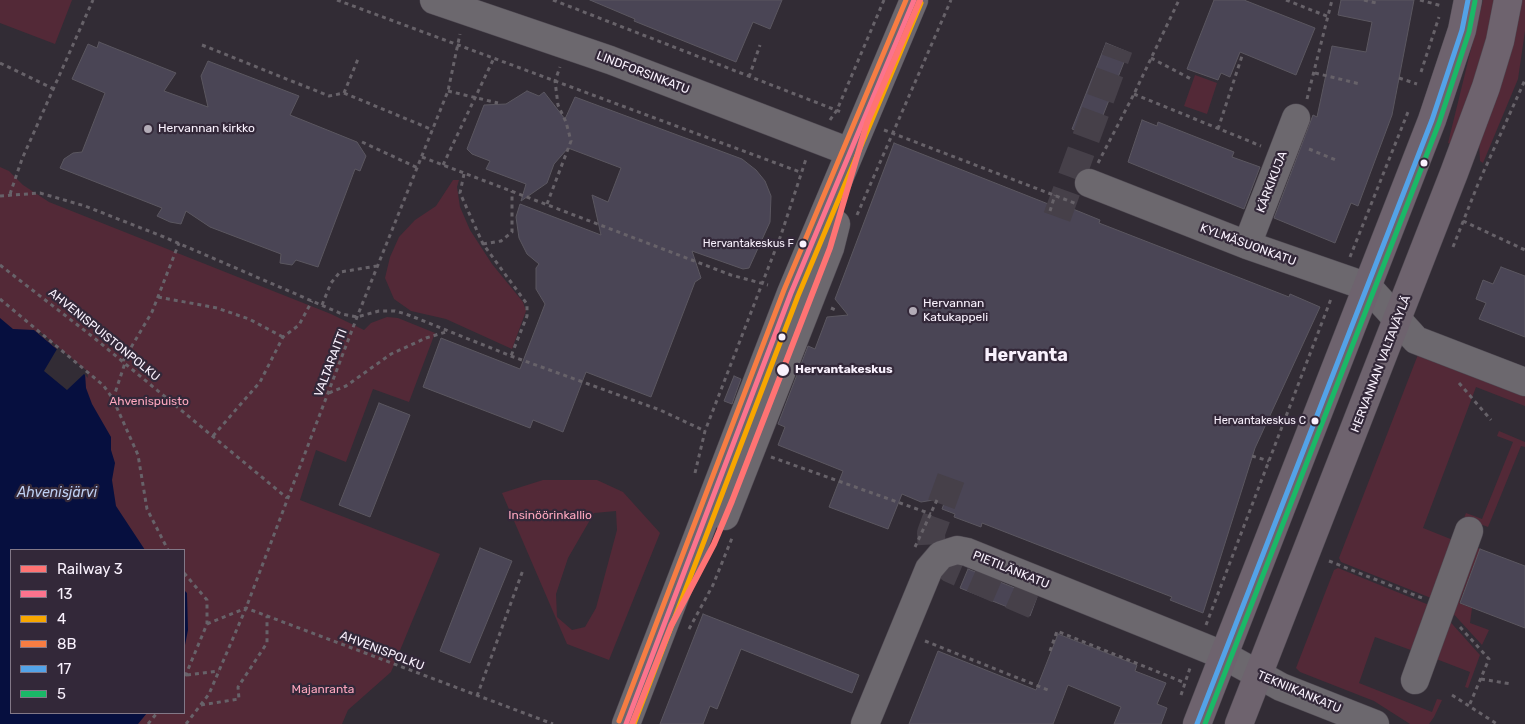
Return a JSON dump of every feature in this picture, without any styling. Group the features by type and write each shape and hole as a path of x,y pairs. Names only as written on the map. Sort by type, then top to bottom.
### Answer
{"main road":[{"path":"1197,724 1432,120 1462,30 1468,0"},
{"name":"HERVANNAN VALTAVÄYLÄ","path":"1240,724 1486,87 1500,41 1508,0"}],"street":[{"name":"LINDFORSINKATU","path":"434,0 610,60 850,152"},
{"path":"677,626 791,293 914,0"},
{"name":"KÄRKIKUJA","path":"1247,245 1288,132"},
{"path":"626,724 677,626 722,526 830,248 848,178 850,152"},
{"name":"KYLMÄSUONKATU","path":"1089,183 1247,245 1368,287 1416,340 1525,382"},
{"path":"1415,680 1469,531"},
{"name":"PIETILÄNKATU","path":"865,724 929,569 942,555 957,550 967,552 1225,656"},
{"name":"TEKNIIKANKATU","path":"1225,656 1260,676 1375,724"}],"path":[{"path":"10,194 22,159 93,0"},
{"path":"337,0 800,172"},
{"path":"553,0 837,110"},
{"path":"702,440 781,235 800,172 815,139 837,110 884,0"},
{"path":"951,0 892,134 1081,206 1089,183 1179,0"},
{"path":"1286,0 1329,16"},
{"path":"1288,132 1309,96 1332,0"},
{"path":"1364,0 1376,3"},
{"path":"1420,0 1442,6"},
{"path":"1415,91 1443,0"},
{"name":"VALTARAITTI","path":"186,724 201,705 219,671 246,608 357,317 448,91 457,45 468,11"},
{"path":"202,44 329,96 344,93 433,130"},
{"path":"749,76 760,45"},
{"path":"1218,129 1242,56"},
{"path":"443,165 494,58"},
{"path":"1152,58 1193,80"},
{"path":"344,93 358,59"},
{"path":"0,63 54,89"},
{"path":"1315,73 1360,84"},
{"path":"1400,78 1417,84"},
{"path":"1450,255 1525,80"},
{"path":"547,204 571,141 566,122 558,106 555,81"},
{"path":"448,91 498,102"},
{"path":"1134,94 1218,129 1288,132 1336,160"},
{"path":"1180,699 1198,645 1339,278 1410,105"},
{"path":"362,142 418,168"},
{"path":"422,157 731,275 791,293"},
{"path":"464,174 460,193 483,244 527,304 527,316 511,356"},
{"path":"483,244 501,241 512,232 512,191"},
{"path":"0,196 40,193 85,206 180,243 322,305 357,317 379,311 395,311 511,356 660,410 705,431"},
{"path":"1050,211 1055,196"},
{"path":"1464,221 1525,250"},
{"path":"113,399 124,362 152,312 180,243"},
{"name":"AHVENISPUISTONPOLKU","path":"0,266 124,362 287,498"},
{"path":"322,305 331,283 340,272 377,266"},
{"path":"158,297 217,308 249,319 283,337"},
{"path":"0,299 104,385 113,399 138,455 147,508 168,549"},
{"path":"213,436 260,382 283,337 299,325 312,301"},
{"path":"329,393 346,386 391,354 426,338 449,331"},
{"path":"765,455 931,514"},
{"path":"1252,456 1269,461"},
{"path":"920,533 937,500"},
{"path":"677,626 713,585 734,532"},
{"path":"477,696 523,570"},
{"path":"185,573 207,600 207,624 185,678"},
{"path":"207,624 246,608"},
{"name":"AHVENISPOLKU","path":"246,608 553,724"},
{"path":"201,705 239,699 238,687 267,643 267,616"},
{"path":"1050,651 1057,631 1185,683"},
{"path":"902,633 1048,690"},
{"path":"187,675 219,671"},
{"path":"1481,679 1511,684"},
{"path":"1452,695 1497,724"}],"green space":[{"path":"0,0 72,0 55,44 0,23"},
{"path":"1483,0 1500,0 1453,145 1448,143"},
{"path":"1521,0 1525,0 1525,31 1518,79 1483,163 1480,161 1479,141"},
{"path":"1195,75 1217,83 1207,114 1184,106"},
{"name":"Ahvenispuisto","path":"0,167 9,171 23,185 49,202 331,314 364,330 371,323 387,317 398,318 435,333 409,402 373,389 346,462 316,450 300,500 440,554 391,672 348,710 342,724 0,724"},
{"path":"453,180 459,180 457,187 460,207 470,230 492,264 523,302 526,311 512,349 446,319 411,311 394,299 385,278 390,257 399,237 415,220 436,206"},
{"path":"1419,352 1525,393 1525,406 1476,387 1423,528 1453,540 1436,600 1341,562 1339,558"},
{"path":"1499,431 1525,442 1525,447 1521,446 1488,527 1464,518 1466,513 1482,519 1513,442 1497,436"},
{"name":"Insinöörinkallio","path":"543,480 597,480 623,492 660,533 609,660 567,644 502,493","holes":["616,511 617,530 596,608 585,627 572,630 557,617 556,594 568,558 594,513"]},
{"path":"1475,547 1525,566 1480,549 1459,603 1472,608 1470,623 1489,630 1482,645 1449,609"},
{"path":"1338,568 1434,607 1419,653 1375,637 1359,683 1432,712 1437,699 1442,700 1429,724 1410,724 1374,701 1300,672 1296,668 1334,570"},
{"path":"1445,616 1480,655 1468,688 1465,687 1470,672 1431,657"}],"water":[{"name":"Ahvenisjärvi","path":"0,318 13,329 34,330 85,373 86,388 92,404 111,437 111,450 115,463 112,480 116,506 144,549 10,549 10,714 146,714 138,724 0,724"},
{"path":"185,591 187,593 188,630 185,645"}],"pier":[{"path":"39,331 87,371 88,378 84,374 67,390 44,371 57,349 37,332"}],"building":[{"path":"590,0 782,0 770,29 753,22 736,62 634,21 635,19"},
{"path":"1214,0 1244,0 1315,28 1296,75 1240,52 1230,77 1221,73 1218,80 1187,69"},
{"path":"1341,0 1414,0 1392,115 1358,206 1351,203 1335,243 1274,218 1313,115 1317,117 1332,46 1366,52 1372,22 1338,15"},
{"path":"99,42 176,73 164,91 208,107 201,76 208,61 299,96 290,115 357,142 366,156 360,171 355,169 318,267 296,260 292,265 280,263 281,254 210,227 186,211 181,224 170,222 157,216 162,208 60,168 64,159 73,153 82,152 105,93 72,79 88,44 97,48"},
{"path":"1106,43 1128,52 1094,138 1072,129"},
{"path":"527,91 539,96 544,92 565,119 575,97 742,159 756,170 765,181 771,196 770,222 749,268 743,269 692,251 701,278 695,282 651,397 586,372 563,432 533,420 530,428 423,387 441,338 520,369 545,304 536,289 536,268 539,264 527,254 519,238 516,217 520,204 601,235 592,195 608,202 621,168 568,148 554,164 547,183 521,201 526,184 486,169 490,161 472,154 467,149 484,105 506,104"},
{"path":"1142,120 1157,126 1158,122 1234,152 1232,157 1260,167 1244,209 1128,162"},
{"path":"894,143 1071,213 1073,209 1100,220 1099,223 1289,297 1290,294 1320,307 1255,448 1203,613 1170,600 1172,597 982,523 981,527 954,517 955,514 942,509 946,498 921,502 902,494 888,529 829,507 843,471 778,445 785,427 778,424 808,346 815,349 827,317 848,315 835,299"},
{"path":"1501,267 1525,276 1525,337 1479,319 1486,303 1476,299 1483,280 1493,284"},
{"path":"734,376 741,379 732,404 724,401"},
{"path":"379,403 410,415 370,517 339,505"},
{"path":"480,548 512,561 470,663 440,651"},
{"path":"1480,549 1525,566 1525,628 1460,603"},
{"path":"968,569 1037,597 1030,616 960,588"},
{"path":"703,614 859,675 852,693 741,649 717,709 710,706 703,724 660,724"},
{"path":"1058,634 1137,665 1135,671 1166,683 1157,704 1167,708 1161,724 1114,724 1121,707 1068,685 1053,724 909,724 938,651 1036,690"}],"tunnel":[{"path":"1057,217 1119,48"},
{"path":"951,478 931,533 932,551 951,569 1034,605"}],"rail line":[{"name":"3","path":"632,724 671,626 714,544 732,501 830,248 867,123 920,0"}],"transit line":[{"name":"8B","path":"619,721 784,290 906,0"},
{"name":"13","path":"626,724 791,293 914,0"},
{"name":"17","path":"1197,724 1432,120 1462,30 1468,0"},
{"name":"5","path":"1205,724 1439,123 1469,32 1475,1"},
{"name":"4","path":"634,724 798,296 921,3"}],"place":[{"name":"Hervannan kirkko","path":"148,129"},
{"name":"Hervantakeskus F","path":"803,244"},
{"name":"Hervannan Katukappeli","path":"913,311"},
{"name":"Hervantakeskus","path":"783,370"},
{"name":"Hervantakeskus C","path":"1315,421"}],"district":[{"name":"Hervanta","path":"1026,356"}],"park label":[{"name":"Majanranta","path":"323,690"}]}
